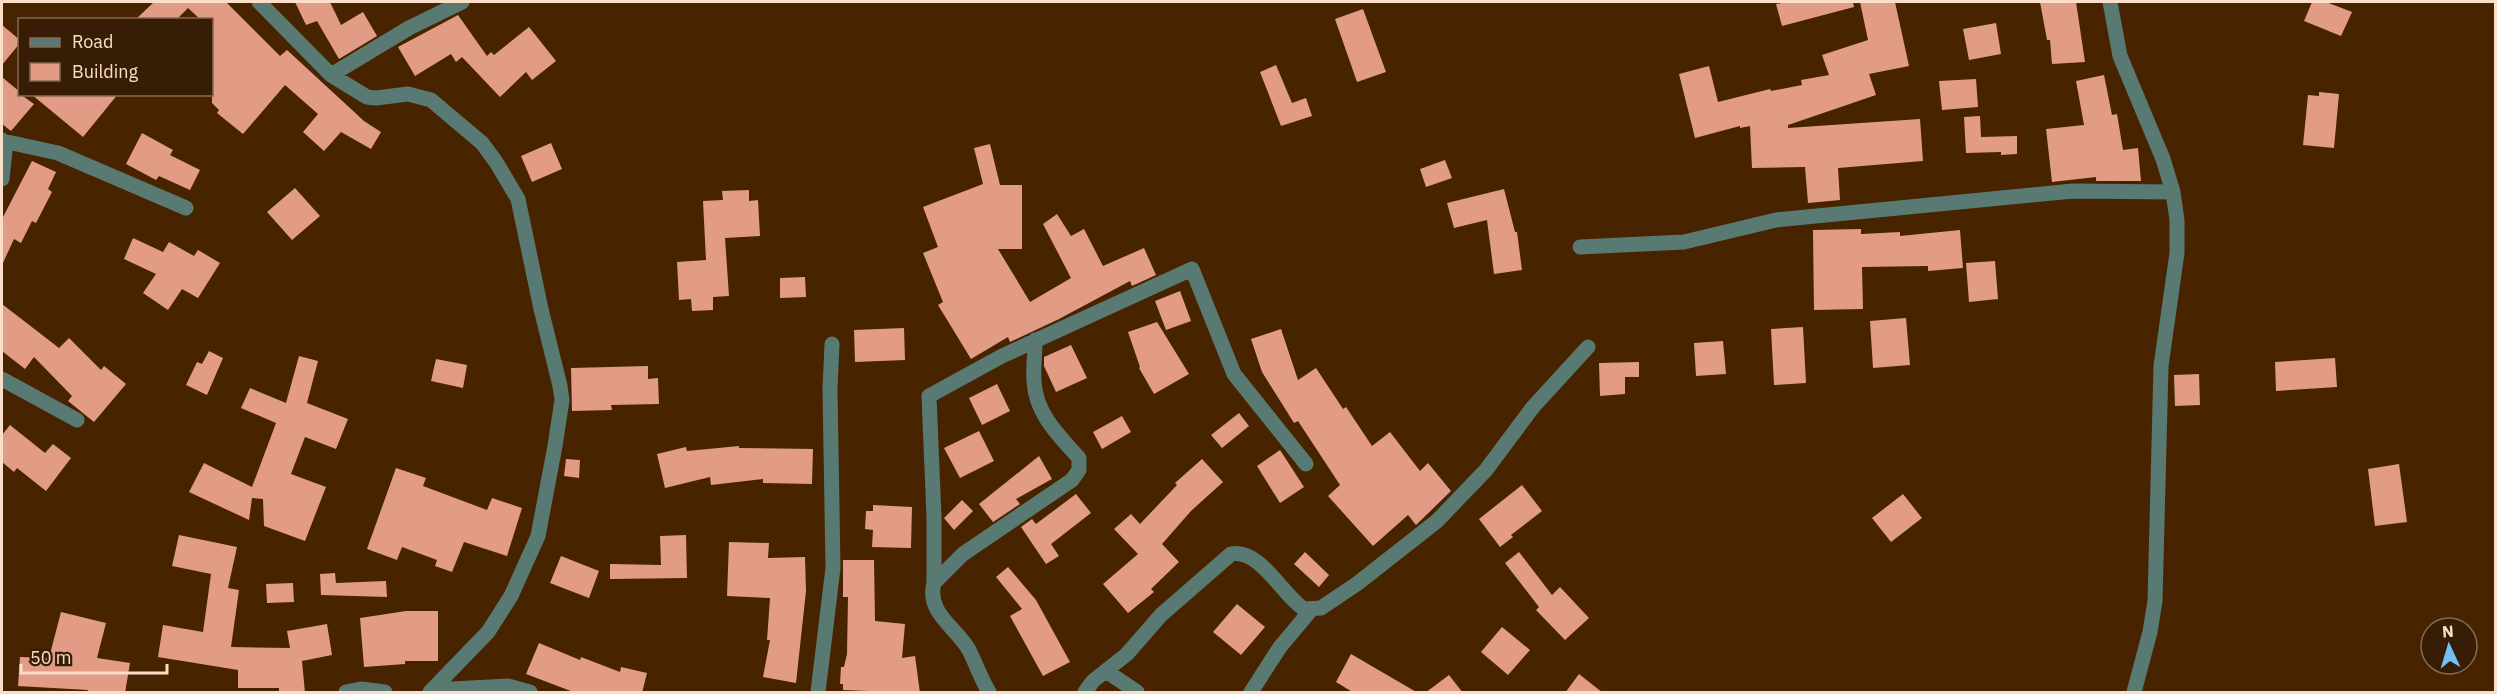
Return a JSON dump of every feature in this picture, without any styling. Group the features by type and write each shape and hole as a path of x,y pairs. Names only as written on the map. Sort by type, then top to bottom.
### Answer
{"street":[{"path":"259,2 331,75 367,97 408,94 431,100 482,143 518,199 560,386 562,400 555,446 538,536 511,597 488,632 432,691"},
{"path":"331,75 409,28 462,2"},
{"path":"2110,2 2120,56 2163,159 2173,192 2177,220 2177,253 2161,366 2155,600 2150,632 2134,693"},
{"path":"2,179 5,151 2,141 58,153 186,208"},
{"path":"1580,247 1684,242 1776,220 2073,191 2173,192"},
{"path":"989,693 962,639 944,621 934,606 931,594 934,583 934,517 929,396 1035,340 1192,269 1234,374 1306,464"},
{"path":"934,583 963,554 1072,480 1079,470 1079,458 1052,428 1038,402 1034,383 1035,340"},
{"path":"818,693 833,568 830,389 832,344"},
{"path":"1085,693 1094,681 1127,654 1161,615 1231,554 1241,554 1266,569 1298,606 1311,610 1321,608 1358,583 1437,521 1486,470 1533,407 1588,346"},
{"path":"2,379 77,420"},
{"path":"1251,693 1280,647 1311,610"},
{"path":"1106,671 1137,693"},
{"path":"432,691 508,686 530,693"},
{"path":"346,693 361,689 378,692"}],"building":[{"path":"154,2 226,2 280,56 287,50 364,121 381,132 371,149 341,132 324,151 303,132 318,114 285,85 243,134 217,113 219,110 212,103 213,18 199,18 188,8 178,18 137,18"},
{"path":"295,2 330,2 341,25 363,12 377,36 339,59 317,21 306,25"},
{"path":"1853,2 1854,7 1782,26 1776,4"},
{"path":"1860,2 1895,2 1909,66 1869,74 1876,95 1788,125 1788,128 1920,119 1923,161 1838,168 1840,200 1808,203 1805,167 1752,168 1750,126 1740,128 1740,126 1695,138 1679,74 1709,66 1718,102 1770,89 1771,91 1802,85 1801,80 1829,75 1822,55 1868,40"},
{"path":"2040,2 2076,2 2085,62 2052,64 2050,40 2047,40"},
{"path":"2312,2 2326,2 2352,12 2341,36 2304,21"},
{"path":"1363,9 1386,72 1357,82 1335,19"},
{"path":"458,15 487,56 491,52 494,55 529,27 556,61 532,80 526,72 500,97 462,57 456,62 451,54 415,76 398,47"},
{"path":"1996,23 2001,54 1969,60 1963,29"},
{"path":"2,25 18,38 18,45 2,65"},
{"path":"1276,65 1292,103 1306,98 1312,116 1281,126 1260,72"},
{"path":"2104,75 2112,115 2117,114 2123,150 2138,148 2141,181 2096,181 2096,177 2052,182 2046,129 2084,125 2076,81"},
{"path":"2,77 18,90 18,96 23,96 34,104 11,131 2,124"},
{"path":"1976,79 1978,107 1942,110 1939,81"},
{"path":"2319,92 2339,94 2334,148 2303,145 2308,95 2319,96"},
{"path":"33,96 116,96 83,137"},
{"path":"1980,116 1981,137 2017,136 2017,154 1966,153 1964,117"},
{"path":"142,133 173,150 170,155 200,170 190,190 159,176 156,180 126,164"},
{"path":"551,143 562,169 532,182 521,156"},
{"path":"990,144 1000,185 1022,185 1022,249 998,249 1030,302 1071,278 1043,224 1057,214 1071,236 1084,229 1103,266 1144,248 1156,275 1132,286 1130,281 1010,342 1008,337 971,359 938,305 943,302 923,253 938,247 923,207 983,184 974,148"},
{"path":"1445,160 1452,178 1426,187 1420,169"},
{"path":"32,161 56,172 48,189 52,192 36,223 32,221 21,243 14,239 2,265 2,219"},
{"path":"295,188 320,216 292,240 267,212"},
{"path":"1504,189 1515,232 1517,232 1522,270 1494,274 1487,220 1454,228 1447,203"},
{"path":"749,190 749,201 758,200 760,236 725,238 729,296 713,297 713,310 692,311 691,299 679,300 677,262 706,260 703,201 723,200 722,191"},
{"path":"1861,229 1861,234 1900,232 1900,236 1960,230 1963,268 1928,271 1928,266 1862,267 1863,309 1814,310 1813,230"},
{"path":"133,238 163,252 169,242 194,256 198,250 220,263 198,298 182,289 168,310 143,293 156,274 124,259"},
{"path":"1995,261 1998,299 1969,302 1966,263"},
{"path":"805,277 806,297 780,298 780,278"},
{"path":"1180,291 1191,321 1166,330 1155,301"},
{"path":"2,304 59,348 69,338 101,370 104,366 126,384 94,422 68,401 72,396 34,357 25,369 2,351"},
{"path":"1906,318 1910,365 1873,368 1870,321"},
{"path":"1157,322 1189,374 1154,394 1139,368 1128,332"},
{"path":"1803,327 1806,383 1774,385 1771,329"},
{"path":"904,328 905,360 855,362 854,330"},
{"path":"1281,329 1298,380 1316,368 1343,409 1346,407 1372,446 1390,432 1420,471 1428,463 1451,491 1416,525 1408,515 1373,546 1328,496 1340,485 1298,421 1294,423 1262,372 1251,339"},
{"path":"1723,341 1726,374 1696,376 1694,343"},
{"path":"1071,345 1087,378 1056,392 1044,366 1044,357"},
{"path":"209,351 223,358 207,395 186,385 197,362 202,364"},
{"path":"299,356 318,361 307,403 348,419 336,449 305,437 291,474 326,487 305,541 264,526 263,499 252,498 249,520 189,492 204,463 252,487 276,423 241,408 250,388 286,403"},
{"path":"2335,358 2337,387 2276,391 2275,362"},
{"path":"436,359 467,365 463,388 431,381"},
{"path":"1639,362 1639,377 1625,377 1625,394 1600,396 1599,363"},
{"path":"648,366 648,379 658,378 659,404 611,405 612,410 572,411 571,368"},
{"path":"2199,374 2200,405 2175,406 2174,375"},
{"path":"997,384 1010,411 982,425 969,398"},
{"path":"1239,413 1249,426 1222,448 1211,435"},
{"path":"1122,416 1131,432 1102,449 1093,432"},
{"path":"10,425 45,453 53,444 71,458 46,491 17,468 14,472 2,462 2,435"},
{"path":"979,431 994,461 960,478 944,448"},
{"path":"739,446 739,448 813,449 812,484 763,483 763,479 711,485 710,477 665,488 657,454 686,447 687,451"},
{"path":"1280,450 1304,487 1280,503 1257,466"},
{"path":"1039,456 1052,479 1016,499 1020,504 993,522 979,504"},
{"path":"566,459 580,460 579,478 564,476"},
{"path":"1202,459 1223,482 1191,511 1162,544 1179,562 1151,589 1154,592 1128,613 1103,584 1138,554 1114,529 1131,514 1140,524 1177,485 1175,483"},
{"path":"2399,464 2407,522 2375,526 2368,469"},
{"path":"396,468 426,478 423,486 487,510 492,498 522,508 507,556 464,542 452,572 435,566 437,560 402,547 397,560 367,549"},
{"path":"1522,485 1542,511 1511,535 1513,537 1500,547 1479,519"},
{"path":"1076,494 1091,513 1051,544 1059,556 1046,564 1021,527 1032,519 1036,524"},
{"path":"1903,494 1922,518 1891,542 1872,518"},
{"path":"962,500 973,511 954,530 944,518"},
{"path":"873,505 912,507 911,548 872,547 873,530 865,529 866,511 873,511"},
{"path":"179,535 237,547 228,588 239,590 231,647 290,648 287,631 327,624 332,655 302,661 305,693 279,693 279,688 238,688 238,670 158,657 163,625 203,632 211,574 172,566"},
{"path":"686,535 687,578 610,579 610,564 661,565 660,536"},
{"path":"729,542 769,543 768,558 805,557 806,591 796,683 763,677 770,640 767,640 770,598 727,596"},
{"path":"1305,552 1329,575 1319,587 1294,564"},
{"path":"1519,552 1552,595 1560,587 1589,618 1565,640 1536,610 1539,607 1505,563"},
{"path":"561,556 599,571 589,598 550,583"},
{"path":"843,560 874,560 875,621 905,624 902,658 915,656 920,693 843,690 843,684 840,684 841,667 844,667 847,654 848,597 843,597"},
{"path":"1008,567 1036,600 1070,662 1043,676 1010,616 1022,609 996,577"},
{"path":"335,573 336,583 386,581 387,597 321,595 320,574"},
{"path":"293,583 294,602 267,603 266,584"},
{"path":"1237,604 1265,627 1241,655 1213,632"},
{"path":"406,611 438,611 438,661 405,661 405,664 364,667 360,618"},
{"path":"61,612 106,623 97,658 130,663 125,693 87,693 88,690 18,686 20,657 49,658"},
{"path":"1502,627 1530,650 1508,675 1481,652"},
{"path":"539,643 580,660 581,657 620,672 621,667 647,673 642,693 576,693 526,674"},
{"path":"1351,654 1418,693 1354,693 1336,682"},
{"path":"1579,674 1603,693 1565,693"},
{"path":"1449,675 1463,693 1425,693"}]}
